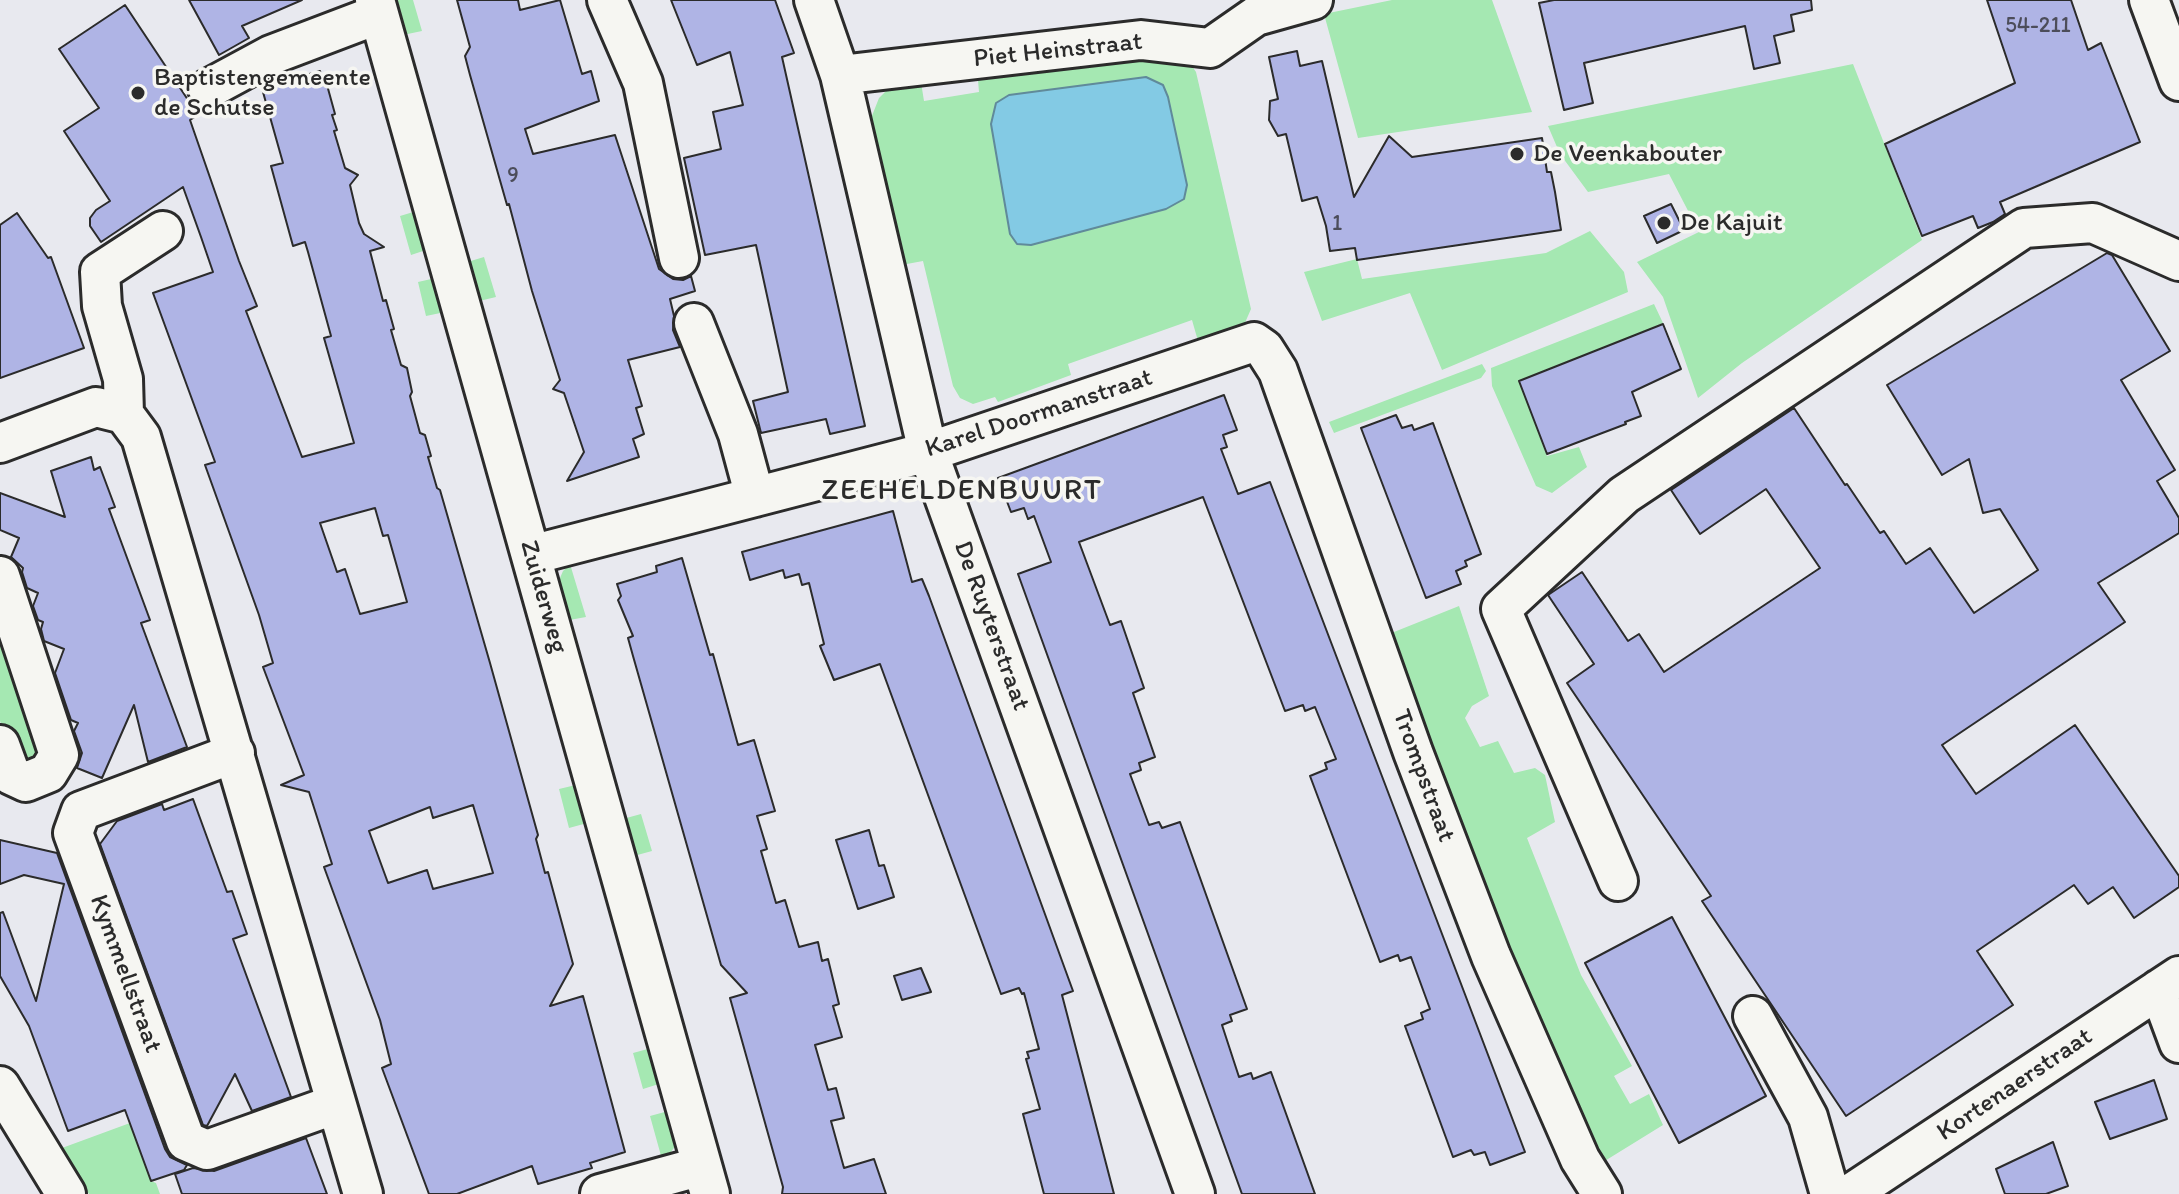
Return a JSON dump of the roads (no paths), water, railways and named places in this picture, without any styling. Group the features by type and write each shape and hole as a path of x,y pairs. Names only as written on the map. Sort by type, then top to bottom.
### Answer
{"street":[{"path":"607,0 643,83 679,258"},
{"name":"De Ruyterstraat","path":"814,0 840,75 928,452 1195,1194"},
{"name":"Piet Heinstraat","path":"840,75 1141,40 1210,48 1256,16 1313,0"},
{"path":"2149,0 2179,81"},
{"path":"208,89 271,55 377,7"},
{"name":"Zuiderweg","path":"377,7 706,1180"},
{"path":"1618,881 1501,609 1624,495 2024,228 2093,223 2179,261"},
{"path":"163,231 100,272 102,306 123,379 124,414 141,437 363,1194"},
{"path":"694,323 738,434 755,497"},
{"name":"Karel Doormanstraat","path":"531,555 928,452 1254,342 1264,349"},
{"name":"Trompstraat","path":"1264,349 1278,371 1413,752 1491,956 1580,1159 1602,1194"},
{"path":"0,443 96,407 124,414"},
{"path":"0,576 7,619 59,755 48,773 26,782 11,775 0,745"},
{"name":"Kymmellstraat","path":"235,753 81,811 73,833 186,1141 207,1150 336,1104"},
{"path":"2169,982 2179,1043"},
{"name":"Kortenaerstraat","path":"1850,1194 2169,982"},
{"path":"1753,1016 1808,1117 1830,1194"},
{"path":"0,1086 66,1194"},
{"path":"600,1194 706,1180"}],"water":[{"path":"1146,77 1163,85 1168,97 1187,185 1184,199 1166,209 1031,245 1017,244 1010,234 991,124 996,103 1009,95"}],"place":[{"name":"Baptistengemeente de Schutse","path":"138,93"},
{"name":"De Veenkabouter","path":"1517,154"},
{"name":"De Kajuit","path":"1664,223"}],"district":[{"name":"ZEEHELDENBUURT","path":"962,491"}]}
